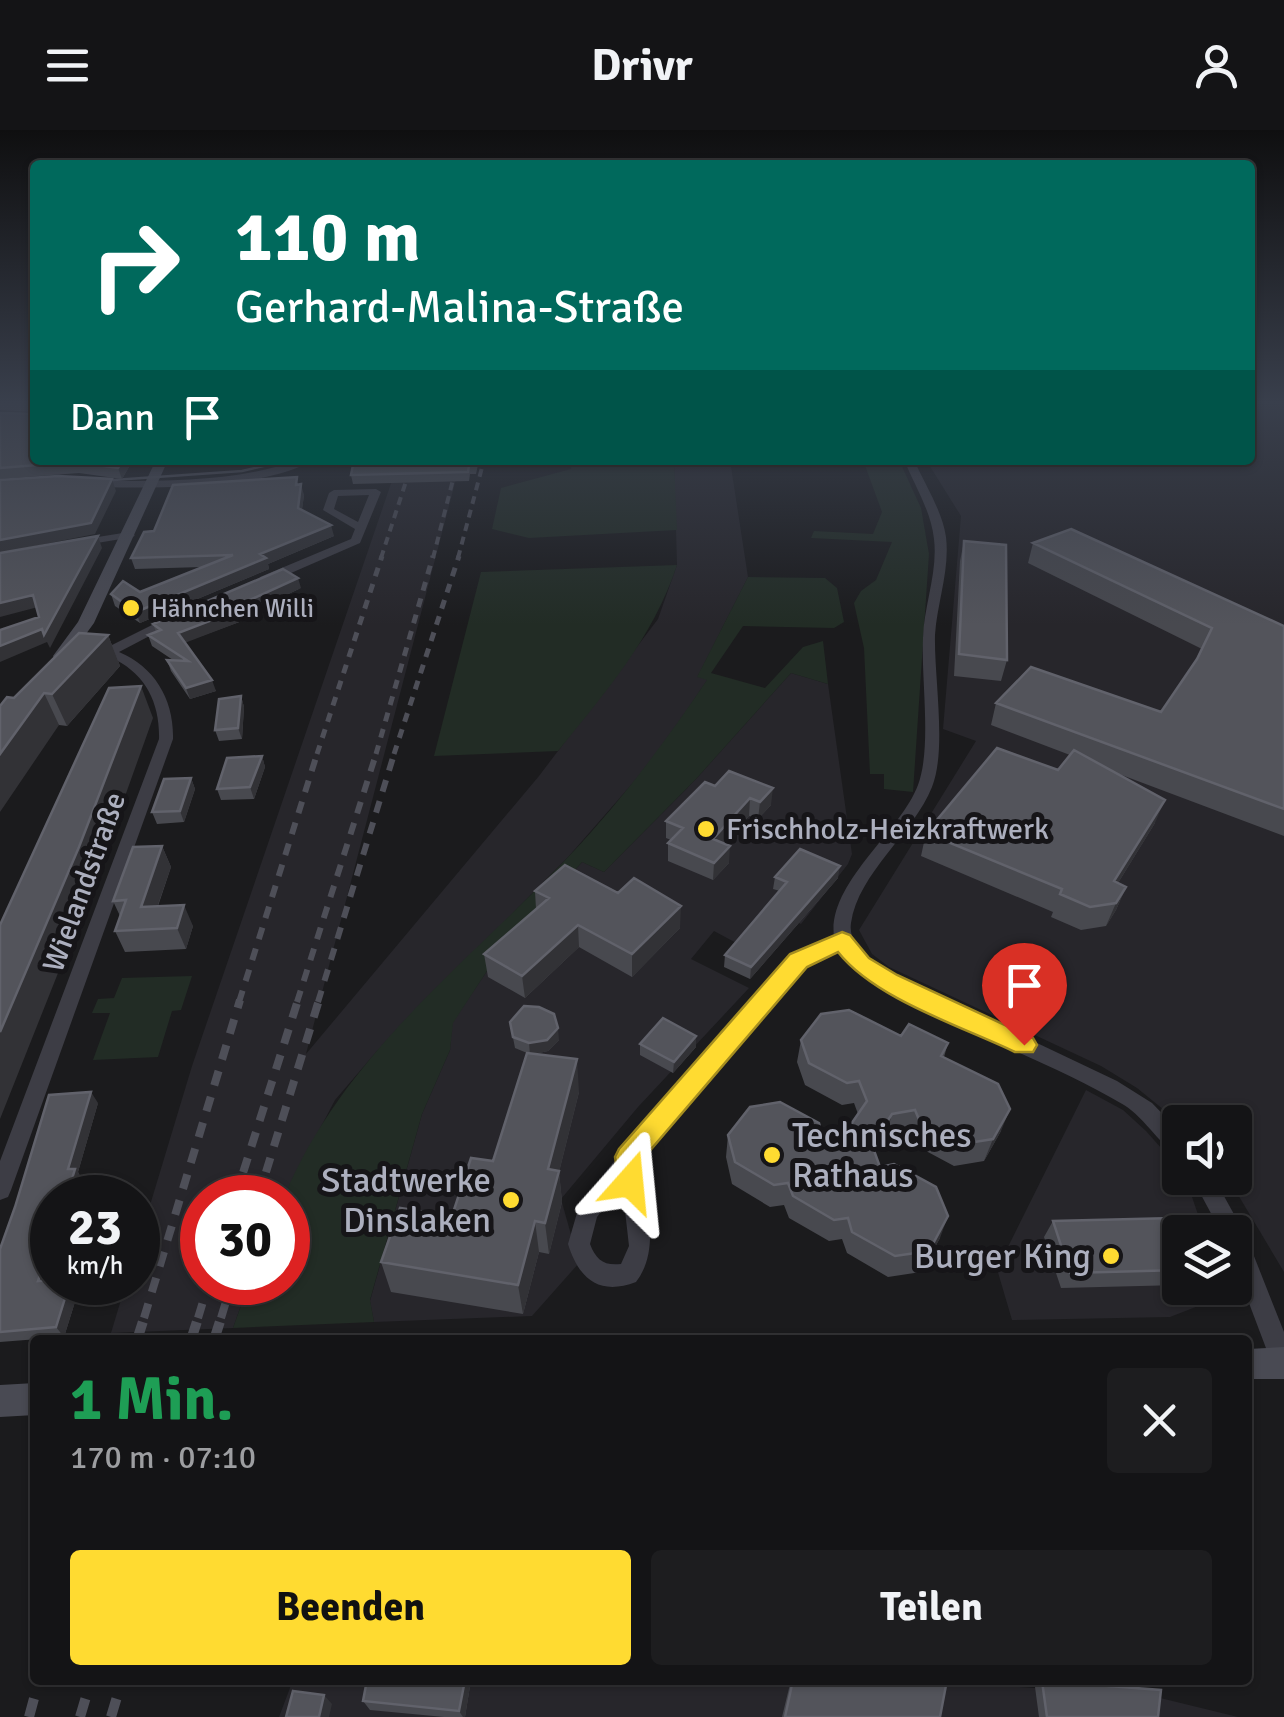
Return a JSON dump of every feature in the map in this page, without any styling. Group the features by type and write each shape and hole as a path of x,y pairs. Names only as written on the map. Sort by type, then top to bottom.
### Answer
{"main road":[{"path":"49,670 86,622 154,478"},
{"path":"1252,1364 1284,1363"},
{"path":"0,1401 30,1399"}],"street":[{"path":"145,500 125,490 86,482 193,477"},
{"path":"915,477 940,537 929,633 927,780 881,856 846,901 838,922 842,940 861,964 888,982 1103,1082 1141,1105 1162,1128"},
{"path":"251,585 356,541 376,492 334,493 328,510 361,528"},
{"path":"72,544 129,535"},
{"path":"67,649 111,652 150,628 198,607"},
{"name":"Wielandstraße","path":"0,1190 166,738 167,708 158,690 111,652"},
{"path":"628,1157 639,1255 628,1274 601,1276 592,1272 583,1259 579,1233 587,1213 628,1157 798,960 842,940"},
{"path":"1252,1280 1284,1363"}],"shaded area":[{"path":"393,477 457,477 306,1054 539,776 658,619 677,565 674,477 733,477 748,577 698,676 708,679 653,760 569,856 377,1051 335,1100 296,1175 180,1175 180,1305 241,1305 233,1328 111,1333 119,1305 160,1305 159,1175 192,1066"},
{"path":"541,477 675,477 677,530 529,538 492,529 501,488"},
{"path":"869,477 907,477 921,508 929,554 913,792 884,789 884,774 870,774 864,648 854,603 861,591 876,580 892,542 811,538 814,531 873,534 882,512"},
{"path":"937,477 1284,477 1284,1272 1238,1195 1252,1195 1252,1105 1162,1105 1162,1108 1101,1066 889,967 872,954 859,930 976,741 943,729 961,516"},
{"path":"677,565 641,641 558,751 434,756 481,572"},
{"path":"748,577 825,578 837,588 844,622 834,628 743,626 711,673 765,688 803,647 823,641 828,684 791,673 696,779 604,872 582,862 487,971 453,1023 450,1050 422,1114 370,1300 374,1322 233,1328 241,1305 310,1305 310,1175 295,1175 309,1146 339,1099 411,1013 608,813 707,680 697,677"},
{"path":"791,673 828,684 852,854 848,864 801,924 768,909 740,945 714,931 691,959 749,988 638,1107 561,1199 579,1263 532,1316 374,1322 370,1301 422,1114 450,1050 452,1023 487,971 582,862 604,872 696,779"},
{"path":"192,976 181,1010 172,1011 158,1057 93,1060 110,1013 92,1013 98,999 114,998 122,978"},
{"path":"1086,1090 1123,1110 1146,1131 1162,1149 1162,1195 1191,1195 1198,1215 1162,1215 1162,1305 1201,1305 1170,1317 1012,1320 997,1269"},
{"path":"291,1685 990,1685 1152,1696 1238,1717 279,1717"}],"building":[{"path":"297,477 296,485 301,484 298,508 331,525 260,554 266,558 136,612 111,594 123,581 140,592 233,555 131,558 144,532 154,531 173,485"},
{"path":"112,479 91,523 0,540 0,480"},
{"path":"1071,529 1284,626 1284,809 996,703 1031,667 1161,712 1197,659 1212,628 1033,543"},
{"path":"98,536 44,635 42,629 0,646 0,630 39,617 33,595 0,603 0,553"},
{"path":"964,541 1006,545 1007,660 959,654"},
{"path":"283,569 298,578 241,604 246,607 178,633 212,680 186,688 167,660 188,661 148,635 161,630 153,624"},
{"path":"79,633 108,635 52,694 44,693 0,754 0,706 7,697 14,698"},
{"path":"141,686 79,847 0,1032 0,925 109,688"},
{"path":"241,696 238,728 215,730 219,699"},
{"path":"997,748 1058,770 1074,750 1165,800 1114,881 1126,887 1116,903 1090,907 1060,894 1062,889 926,833"},
{"path":"262,756 250,787 217,789 227,758"},
{"path":"729,771 773,788 760,802 750,798 713,839 730,846 714,863 668,843 683,828 666,821 705,782 715,786"},
{"path":"191,778 180,811 152,812 164,779"},
{"path":"162,846 141,907 184,905 177,928 115,931 126,900 113,901 133,847"},
{"path":"800,849 840,866 751,967 725,955 787,882 775,877"},
{"path":"565,865 618,893 634,878 681,906 632,954 578,925 522,976 484,954 549,898 535,891"},
{"path":"524,1006 554,1014 558,1028 547,1040 529,1043 513,1037 510,1022"},
{"name":"Technisches Rathaus","path":"849,1010 901,1036 909,1024 948,1043 941,1056 998,1084 1010,1109 993,1139 962,1144 920,1122 915,1110 892,1114 872,1145 880,1167 894,1164 936,1187 948,1216 929,1251 895,1256 852,1232 848,1218 834,1220 793,1196 788,1183 774,1185 735,1162 728,1135 750,1107 780,1102 819,1123 822,1134 847,1130 867,1101 859,1081 847,1083 809,1063 801,1040 821,1014"},
{"path":"663,1018 696,1036 674,1062 640,1044"},
{"name":"Stadtwerke Dinslaken","path":"527,1053 577,1059 548,1169 559,1171 545,1223 535,1221 518,1285 381,1262 400,1208 452,1216 471,1158 493,1161"},
{"path":"91,1092 68,1169 75,1169 73,1175 30,1175 30,1305 63,1305 56,1327 0,1332 0,1249 49,1095"},
{"path":"1162,1218 1162,1270 1070,1273 1053,1221"},
{"path":"366,1685 464,1685 459,1711 363,1701"},
{"path":"792,1685 946,1685 940,1717 785,1717"},
{"path":"1043,1685 1161,1690 1158,1717 1047,1717"},
{"path":"293,1691 324,1695 319,1717 286,1717"}],"tram line":[{"path":"85,482 156,477"}],"railway":[{"path":"381,558 407,477"},
{"path":"433,558 454,477"},
{"path":"458,558 479,477"},
{"path":"317,754 382,556"},
{"path":"376,754 433,556"},
{"path":"394,754 459,556"},
{"path":"239,1002 318,751"},
{"path":"297,1002 377,751"},
{"path":"318,1002 395,751"},
{"path":"144,1318 240,1000"},
{"path":"242,1175 298,1000"},
{"path":"265,1175 319,1000"},
{"path":"198,1318 202,1305"},
{"path":"221,1318 225,1305"},
{"path":"139,1335 145,1315"},
{"path":"193,1335 199,1315"},
{"path":"216,1335 222,1315"},
{"path":"29,1717 38,1685"},
{"path":"80,1717 90,1685"},
{"path":"111,1717 121,1685"}],"place":[{"name":"Hähnchen Willi","path":"131,608"},
{"name":"Frischholz-Heizkraftwerk","path":"706,829"},
{"name":"Technisches Rathaus","path":"772,1155"},
{"name":"Stadtwerke Dinslaken","path":"511,1200"},
{"name":"Burger King","path":"1111,1256"}],"route":[{"path":"630,1182 628,1157 798,960 842,940 861,964 888,982 1024,1045"}]}
